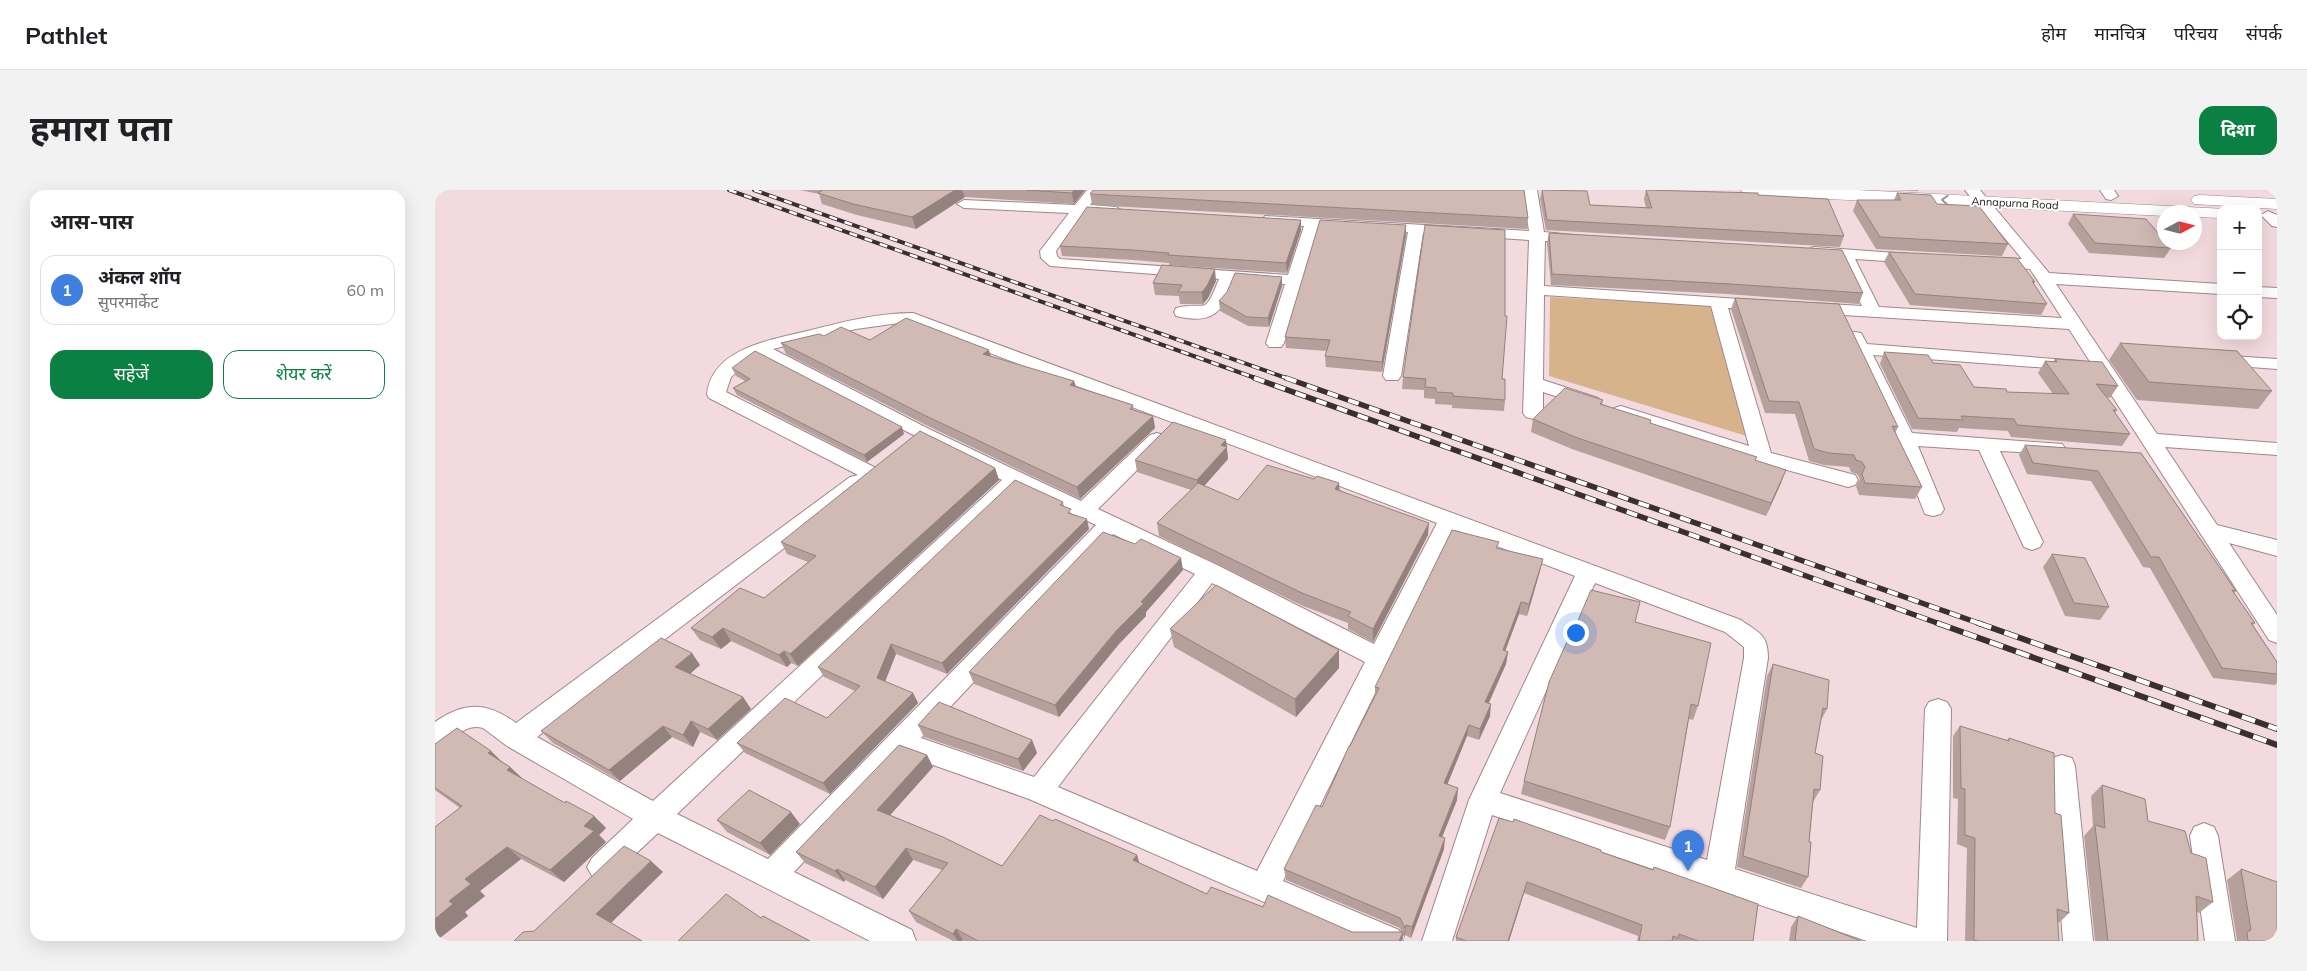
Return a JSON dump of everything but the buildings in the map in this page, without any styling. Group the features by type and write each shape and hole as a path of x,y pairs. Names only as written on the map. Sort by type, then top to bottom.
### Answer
{"main road":[{"name":"Annapurna Road","path":"1750,190 1977,196 2217,213"},
{"name":"Annapurna Road","path":"2009,190 2109,193 2272,215"}],"street":[{"path":"1094,190 1048,251 1049,258 1056,263 1296,280"},
{"path":"1530,190 1537,237 1533,413"},
{"path":"1977,196 2040,271 2074,324 2102,357 2151,450 2209,530 2277,634"},
{"path":"964,204 1129,212"},
{"path":"1255,219 1597,240"},
{"path":"1275,343 1313,222"},
{"path":"1392,376 1417,229"},
{"path":"1795,251 1931,258"},
{"path":"1845,254 1873,312"},
{"path":"1978,261 2040,271 2217,290"},
{"path":"1182,312 1200,313 1211,311 1216,307 1229,275"},
{"path":"1536,290 2074,324"},
{"path":"2262,292 2277,293"},
{"path":"1718,302 1762,457"},
{"path":"1841,309 1905,439 1933,510"},
{"path":"516,738 877,467 716,394 716,387 729,368 759,349 882,318 913,318 1733,626 1756,643 1756,658 1719,877"},
{"path":"759,349 914,439 1015,479 1083,511 1209,571 1379,658"},
{"path":"1860,349 2102,357"},
{"path":"2199,358 2277,364"},
{"path":"1535,384 1762,457 1848,480"},
{"path":"1083,511 1179,417"},
{"path":"1905,439 2073,450"},
{"path":"1986,443 2032,542"},
{"path":"2151,450 2275,451"},
{"path":"583,886 1015,479"},
{"path":"1264,888 1449,520"},
{"path":"771,876 1110,524"},
{"path":"2209,530 2277,548"},
{"path":"1039,791 1209,571"},
{"path":"1437,941 1483,800 1589,571"},
{"path":"1932,941 1938,709"},
{"path":"435,740 445,729 461,719 479,716 491,720 516,738 655,817 901,941"},
{"path":"900,742 1039,791 1388,941"},
{"path":"2062,766 2078,941"},
{"path":"1483,800 1912,941"},
{"path":"2204,836 2220,941"}],"shaded area":[{"path":"1550,297 1711,306 1750,437 1549,376"}],"railway":[{"path":"729,190 1258,379"},
{"path":"754,190 1289,379"},
{"path":"1254,378 1940,624"},
{"path":"1286,378 1981,624"},
{"path":"1937,623 2277,745"},
{"path":"1978,623 2277,729"}],"place":[{"name":"अंकल शॉप","path":"1688,871"}]}
